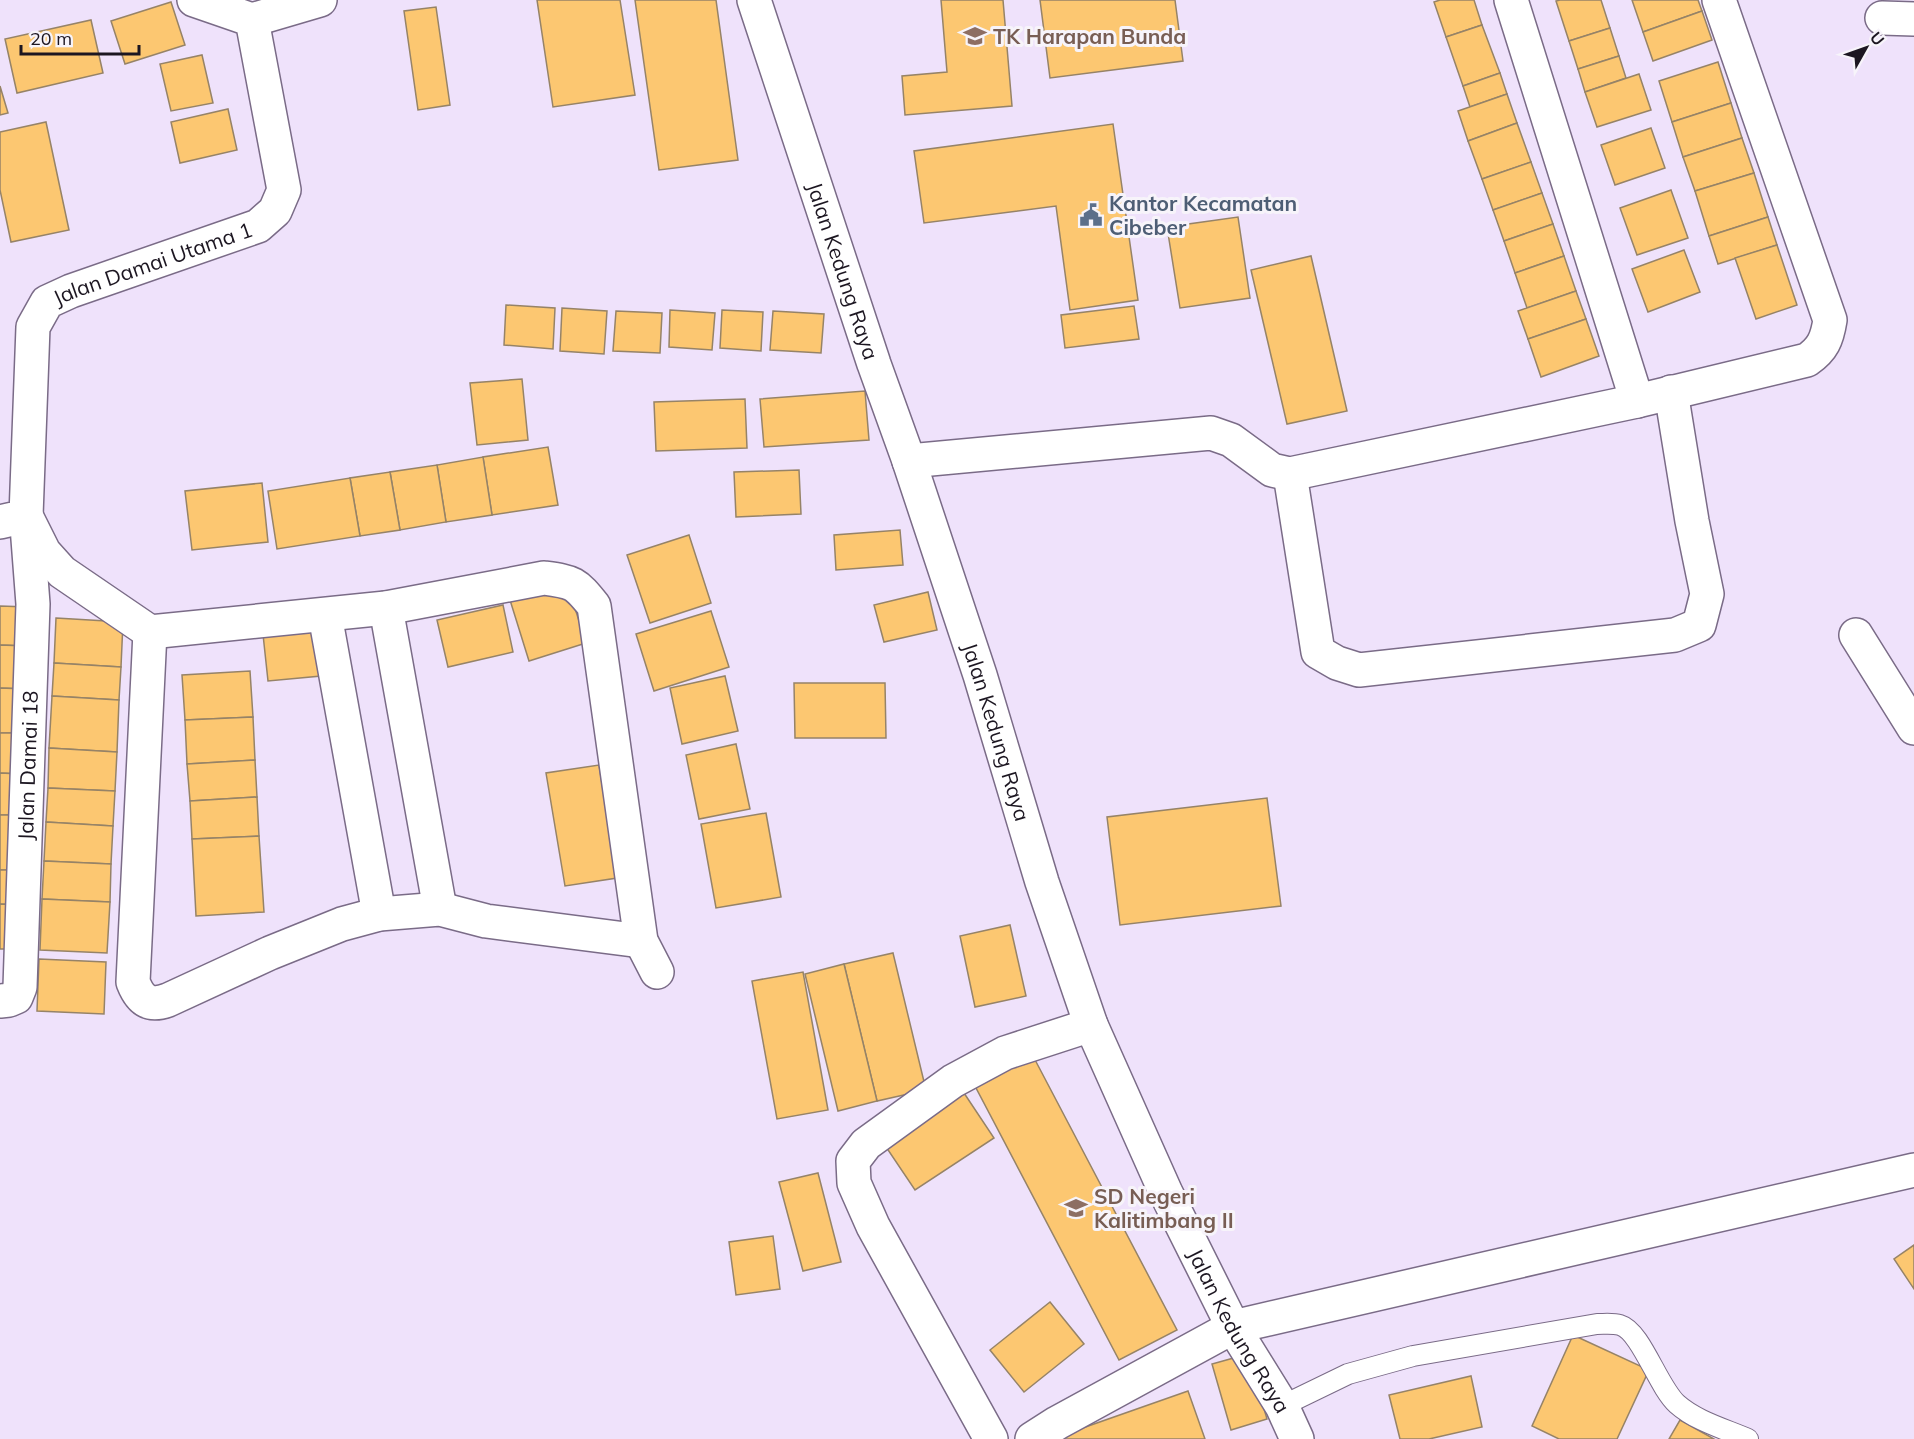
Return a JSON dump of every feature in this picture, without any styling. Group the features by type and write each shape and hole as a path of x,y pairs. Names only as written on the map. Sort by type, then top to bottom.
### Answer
{"street":[{"path":"194,0 252,20 320,0"},
{"name":"Jalan Kedung Raya","path":"754,0 980,675 1042,882 1091,1025 1166,1193 1233,1327 1282,1406 1297,1439"},
{"path":"1511,0 1637,401"},
{"path":"909,461 1210,433 1231,440 1272,470 1290,474 1637,401 1807,360 1816,354 1828,337 1830,320 1719,0"},
{"name":"Jalan Damai Utama 1","path":"13,519 33,327 47,302 71,291 258,226 275,211 284,190 252,20"},
{"path":"1290,474 1318,652 1337,663 1359,670 1675,635 1699,625 1707,594 1692,521 1671,392"},
{"path":"13,519 62,572 150,632 386,608 544,578 569,581 583,592 594,606 642,941 657,972"},
{"name":"Jalan Damai 18","path":"0,1000 16,997 20,987 33,604 13,519"},
{"path":"386,608 440,909"},
{"path":"326,615 379,914"},
{"path":"150,632 133,982 137,992 145,1000 156,1004 321,932 379,914 440,909 506,924 642,941"},
{"path":"1856,635 1914,728"},
{"path":"991,1439 873,1227 854,1183 853,1161 866,1144 953,1081 1005,1053 1091,1025"},
{"path":"1032,1439 1057,1423 1233,1327 1914,1170"}],"lane":[{"path":"1282,1406 1348,1374 1413,1356 1597,1324 1619,1325 1626,1328 1637,1340 1666,1391 1676,1403 1716,1426 1748,1439"}],"building":[{"path":"537,0 620,0 635,95 553,107"},
{"path":"635,0 716,0 738,160 659,170"},
{"name":"TK Harapan Bunda","path":"941,0 1003,0 1012,106 905,115 902,76 947,72"},
{"path":"1040,0 1175,0 1183,61 1050,78"},
{"path":"1474,0 1482,25 1446,37 1434,2"},
{"path":"1601,0 1610,28 1569,41 1556,1"},
{"path":"1632,0 1698,0 1702,11 1643,32"},
{"path":"171,2 185,45 125,64 111,21"},
{"path":"436,7 450,105 418,110 404,11"},
{"path":"1702,11 1712,40 1653,61 1643,32"},
{"path":"91,20 103,73 17,93 5,39"},
{"path":"1482,25 1500,73 1463,86 1446,37"},
{"path":"1610,28 1619,56 1578,69 1569,41"},
{"path":"202,55 213,103 171,111 160,64"},
{"path":"1619,56 1626,78 1585,92 1578,69"},
{"path":"1718,62 1731,103 1672,122 1659,81"},
{"path":"1500,73 1507,94 1470,107 1463,86"},
{"path":"1639,74 1651,110 1597,127 1585,92"},
{"path":"0,86 8,113 0,115"},
{"path":"1507,94 1517,123 1468,141 1458,111"},
{"path":"1731,103 1742,138 1683,157 1672,122"},
{"path":"228,109 237,150 180,163 171,122"},
{"path":"46,122 69,230 11,242 0,190 0,132"},
{"path":"1517,123 1531,162 1482,179 1468,141"},
{"name":"Kantor Kecamatan Cibeber","path":"1113,124 1138,300 1070,310 1056,206 924,223 914,151"},
{"path":"1651,128 1665,168 1615,185 1601,145"},
{"path":"1742,138 1754,173 1695,191 1683,157"},
{"path":"1531,162 1542,193 1493,210 1482,179"},
{"path":"1754,173 1768,217 1709,236 1695,191"},
{"path":"1671,190 1688,238 1637,255 1620,208"},
{"path":"1542,193 1553,224 1504,241 1493,210"},
{"path":"1238,217 1250,298 1180,308 1167,227"},
{"path":"1768,217 1777,245 1718,264 1709,236"},
{"path":"1553,224 1564,256 1515,273 1504,241"},
{"path":"1777,245 1797,305 1756,319 1735,258"},
{"path":"1684,250 1700,292 1648,312 1632,269"},
{"path":"1311,256 1347,411 1287,424 1251,270"},
{"path":"1564,256 1576,291 1527,308 1515,273"},
{"path":"1576,291 1586,319 1528,339 1518,311"},
{"path":"506,305 555,308 553,349 504,345"},
{"path":"1134,306 1139,339 1065,348 1061,315"},
{"path":"562,308 607,311 604,354 560,351"},
{"path":"670,310 715,313 712,350 669,347"},
{"path":"722,310 763,312 761,351 720,348"},
{"path":"616,311 662,313 660,353 613,351"},
{"path":"773,311 824,314 821,353 770,350"},
{"path":"1586,319 1599,356 1541,377 1528,339"},
{"path":"522,379 528,440 477,445 470,383"},
{"path":"865,391 869,440 764,447 760,399"},
{"path":"745,399 747,448 656,451 654,402"},
{"path":"548,447 558,505 492,515 483,457"},
{"path":"483,457 492,515 446,522 437,465"},
{"path":"437,465 446,522 400,530 390,472"},
{"path":"799,470 801,514 736,517 734,472"},
{"path":"390,472 400,530 360,536 350,478"},
{"path":"350,478 360,536 277,549 268,491"},
{"path":"262,483 268,542 192,550 185,491"},
{"path":"900,530 903,565 836,570 834,535"},
{"path":"689,535 711,603 650,623 627,555"},
{"path":"567,583 586,643 529,661 510,600"},
{"path":"928,592 937,630 884,642 874,605"},
{"path":"503,605 513,652 448,667 437,620"},
{"path":"0,606 28,607 27,646 0,645"},
{"path":"711,611 729,667 654,691 636,634"},
{"path":"56,618 123,622 121,667 54,663"},
{"path":"314,619 321,676 268,681 262,625"},
{"path":"0,645 27,646 26,689 0,688"},
{"path":"54,663 121,667 119,700 52,696"},
{"path":"250,671 253,717 185,720 182,675"},
{"path":"725,676 738,731 682,744 670,688"},
{"path":"794,683 885,683 886,738 795,738"},
{"path":"0,688 26,689 25,733 0,733"},
{"path":"52,696 119,700 117,752 49,748"},
{"path":"253,717 255,760 187,764 185,720"},
{"path":"0,733 25,733 21,774 0,773"},
{"path":"736,744 750,809 699,819 686,755"},
{"path":"49,748 117,752 115,791 48,788"},
{"path":"255,760 257,797 190,801 187,764"},
{"path":"599,765 617,878 565,886 546,773"},
{"path":"0,773 21,774 20,815 0,815"},
{"path":"48,788 115,791 113,826 46,822"},
{"path":"257,797 259,836 192,839 190,801"},
{"path":"1267,798 1281,906 1120,925 1107,817"},
{"path":"766,813 781,897 716,908 701,824"},
{"path":"0,815 20,815 19,870 0,870"},
{"path":"46,822 113,826 111,864 44,861"},
{"path":"259,836 264,912 196,916 192,839"},
{"path":"44,861 111,864 110,902 42,899"},
{"path":"0,870 19,870 18,905 0,904"},
{"path":"42,899 110,902 107,953 40,950"},
{"path":"0,904 18,905 17,949 0,949"},
{"path":"1010,925 1026,996 975,1007 960,936"},
{"path":"893,953 926,1090 877,1101 844,964"},
{"path":"39,959 106,962 104,1014 37,1011"},
{"path":"844,964 877,1101 838,1111 805,974"},
{"path":"803,972 828,1110 777,1119 752,981"},
{"name":"SD Negeri Kalitimbang II","path":"1033,1056 1177,1330 1119,1360 975,1086"},
{"path":"960,1087 994,1138 915,1190 880,1138"},
{"path":"818,1173 841,1262 803,1271 779,1182"},
{"path":"773,1236 780,1289 736,1295 729,1242"},
{"path":"1914,1245 1914,1289 1894,1259"},
{"path":"1050,1302 1084,1344 1024,1392 990,1350"},
{"path":"1573,1335 1649,1370 1617,1439 1559,1439 1532,1426"},
{"path":"1248,1354 1267,1419 1231,1430 1212,1364"},
{"path":"1471,1376 1482,1427 1429,1439 1400,1439 1389,1395"},
{"path":"1188,1391 1205,1439 1058,1439 1057,1437"},
{"path":"1680,1420 1714,1439 1669,1439"}],"place":[{"name":"TK Harapan Bunda","path":"975,36"},
{"name":"Kantor Kecamatan Cibeber","path":"1091,215"},
{"name":"SD Negeri Kalitimbang II","path":"1076,1208"}]}
